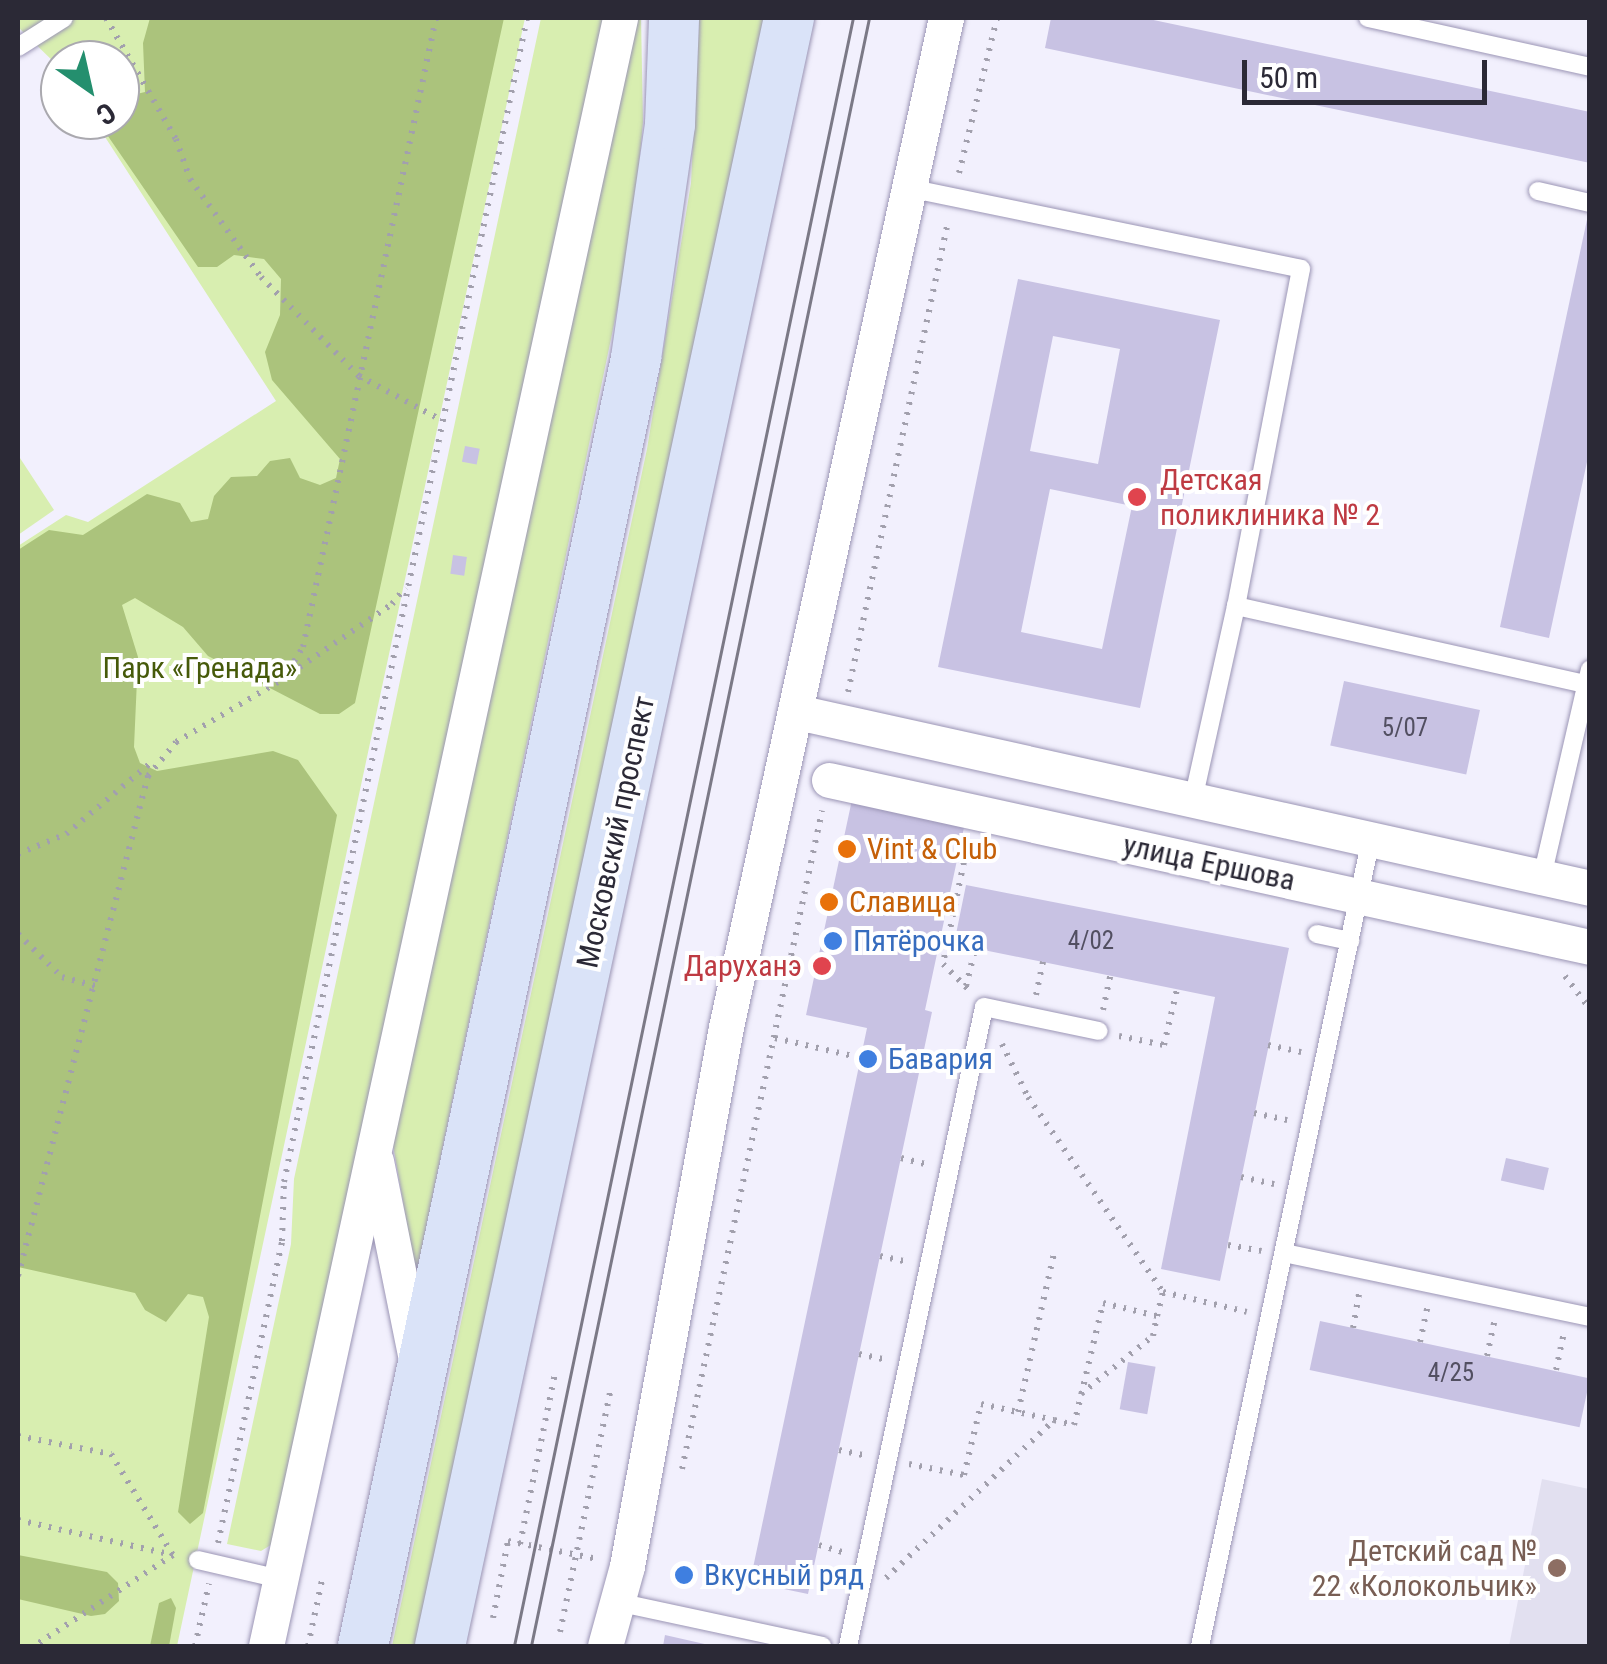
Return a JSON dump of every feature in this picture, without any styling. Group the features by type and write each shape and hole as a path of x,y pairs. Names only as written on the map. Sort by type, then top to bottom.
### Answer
{"main road":[{"path":"363,1646 636,358 670,124 674,18"},
{"name":"Московский проспект","path":"440,1646 789,18"}],"street":[{"path":"266,1646 620,18"},
{"path":"605,1646 626,1566 726,1027 946,18"},
{"path":"797,712 1590,888"},
{"name":"улица Ершова","path":"829,780 1590,947"},
{"path":"373,1145 420,1380"}],"lane":[{"path":"18,48 64,18"},
{"path":"1368,18 1590,66"},
{"path":"908,188 1301,268 1236,606 1192,800"},
{"path":"1538,191 1590,203"},
{"path":"1236,606 1588,677 1542,877"},
{"path":"1200,1646 1371,840"},
{"path":"1318,934 1350,941"},
{"path":"848,1646 984,1007 1098,1031"},
{"path":"1284,1253 1590,1318"},
{"path":"206,1562 280,1579"},
{"path":"616,1602 822,1646"}],"path":[{"path":"106,18 176,138 190,179 232,242 358,376 441,420"},
{"path":"283,679 304,646 436,18"},
{"path":"195,1646 206,1562 527,18"},
{"path":"841,722 953,197 997,18"},
{"path":"18,854 66,834 158,757 283,679 392,604 406,588"},
{"path":"18,1276 158,757"},
{"path":"680,1479 829,780"},
{"path":"974,812 944,964 984,1007 1028,1096 1163,1292 1270,1318"},
{"path":"18,934 34,958 62,977 96,986"},
{"path":"966,986 975,949"},
{"path":"1098,1031 1164,1045 1177,989"},
{"path":"775,1038 861,1058"},
{"path":"1268,1045 1325,1057"},
{"path":"1254,1113 1311,1124"},
{"path":"1018,1412 1054,1253"},
{"path":"1353,1328 1364,1270"},
{"path":"1420,1342 1432,1284"},
{"path":"1082,1394 1153,1336 1163,1292"},
{"path":"1488,1356 1499,1298"},
{"path":"888,1460 964,1475 981,1404 1074,1425 1102,1303 1157,1316"},
{"path":"1556,1370 1568,1313"},
{"path":"520,1544 555,1373"},
{"path":"560,1632 612,1387"},
{"path":"856,1606 1054,1420"},
{"path":"18,1436 111,1454 173,1555"},
{"path":"18,1520 206,1562"},
{"path":"493,1618 507,1546 520,1544 626,1566"},
{"path":"34,1646 173,1555"},
{"path":"308,1646 322,1580"}],"shaded area":[{"name":"Детский сад № 22 «Колокольчик»","path":"1542,1479 1589,1489 1589,1646 1509,1646"}],"green space":[{"name":"Парк «Гренада»","path":"18,18 525,18 177,1646 18,1646 18,546 66,515 88,522 276,401 107,140 140,140 140,40 40,40 40,48 18,27"},
{"name":"Парк «Гренада»","path":"150,18 504,18 355,703 339,714 320,714 208,656 183,627 135,598 122,605 138,657 134,747 140,763 157,771 273,751 298,760 337,815 203,1513 190,1524 178,1512 209,1317 203,1297 188,1294 166,1322 145,1310 135,1293 18,1267 18,550 49,530 83,535 147,494 180,503 191,522 208,519 214,496 231,477 257,476 270,461 290,458 300,478 320,485 336,478 340,459 272,380 265,352 280,315 281,279 264,259 234,255 217,267 198,267 111,140 140,140 140,93 145,92 143,43"},
{"path":"541,18 609,18 279,1540 261,1551 227,1544 291,1244 294,1179"},
{"path":"630,18 641,18 643,122 632,238 416,1275 388,1117"},
{"path":"699,18 771,18 422,1646 392,1646 647,449 691,183"},
{"path":"18,455 54,510 18,535"},
{"path":"18,1555 107,1572 118,1583 119,1601 105,1614 91,1616 18,1599"},
{"path":"171,1598 176,1608 169,1646 150,1646 159,1603"}],"building":[{"path":"1051,18 1144,18 1590,112 1590,163 1045,48"},
{"path":"1588,215 1590,448 1549,638 1500,627"},
{"name":"Детская поликлиника № 2","path":"1018,279 1220,320 1140,708 938,667","holes":["1053,336 1120,349 1098,464 1030,451","1050,489 1132,506 1102,649 1021,632"]},
{"path":"465,446 480,449 477,465 462,462"},
{"path":"453,555 467,557 464,576 450,574"},
{"path":"1344,681 1480,710 1466,774 1330,746"},
{"path":"853,795 966,818 925,1010 932,1012 808,1594 750,1582 867,1028 806,1015"},
{"path":"966,885 1289,948 1220,1281 1161,1269 1215,997 954,944"},
{"path":"1506,1158 1549,1168 1544,1190 1501,1180"},
{"path":"1320,1321 1590,1378 1580,1427 1310,1370"},
{"path":"1128,1362 1156,1367 1147,1414 1120,1409"},
{"name":"Вкусный ряд","path":"680,1567 690,1568 688,1582 679,1581"},
{"path":"665,1635 709,1645 709,1646 663,1646"}],"tram line":[{"path":"514,1646 853,18"},
{"path":"531,1646 869,18"}],"place":[{"name":"Детская поликлиника № 2","path":"1137,497"},
{"name":"Vint & Club","path":"847,849"},
{"name":"Славица","path":"829,902"},
{"name":"Пятёрочка","path":"833,941"},
{"name":"Даруханэ","path":"822,966"},
{"name":"Бавария","path":"868,1059"},
{"name":"Детский сад № 22 «Колокольчик»","path":"1557,1568"},
{"name":"Вкусный ряд","path":"684,1575"}]}
